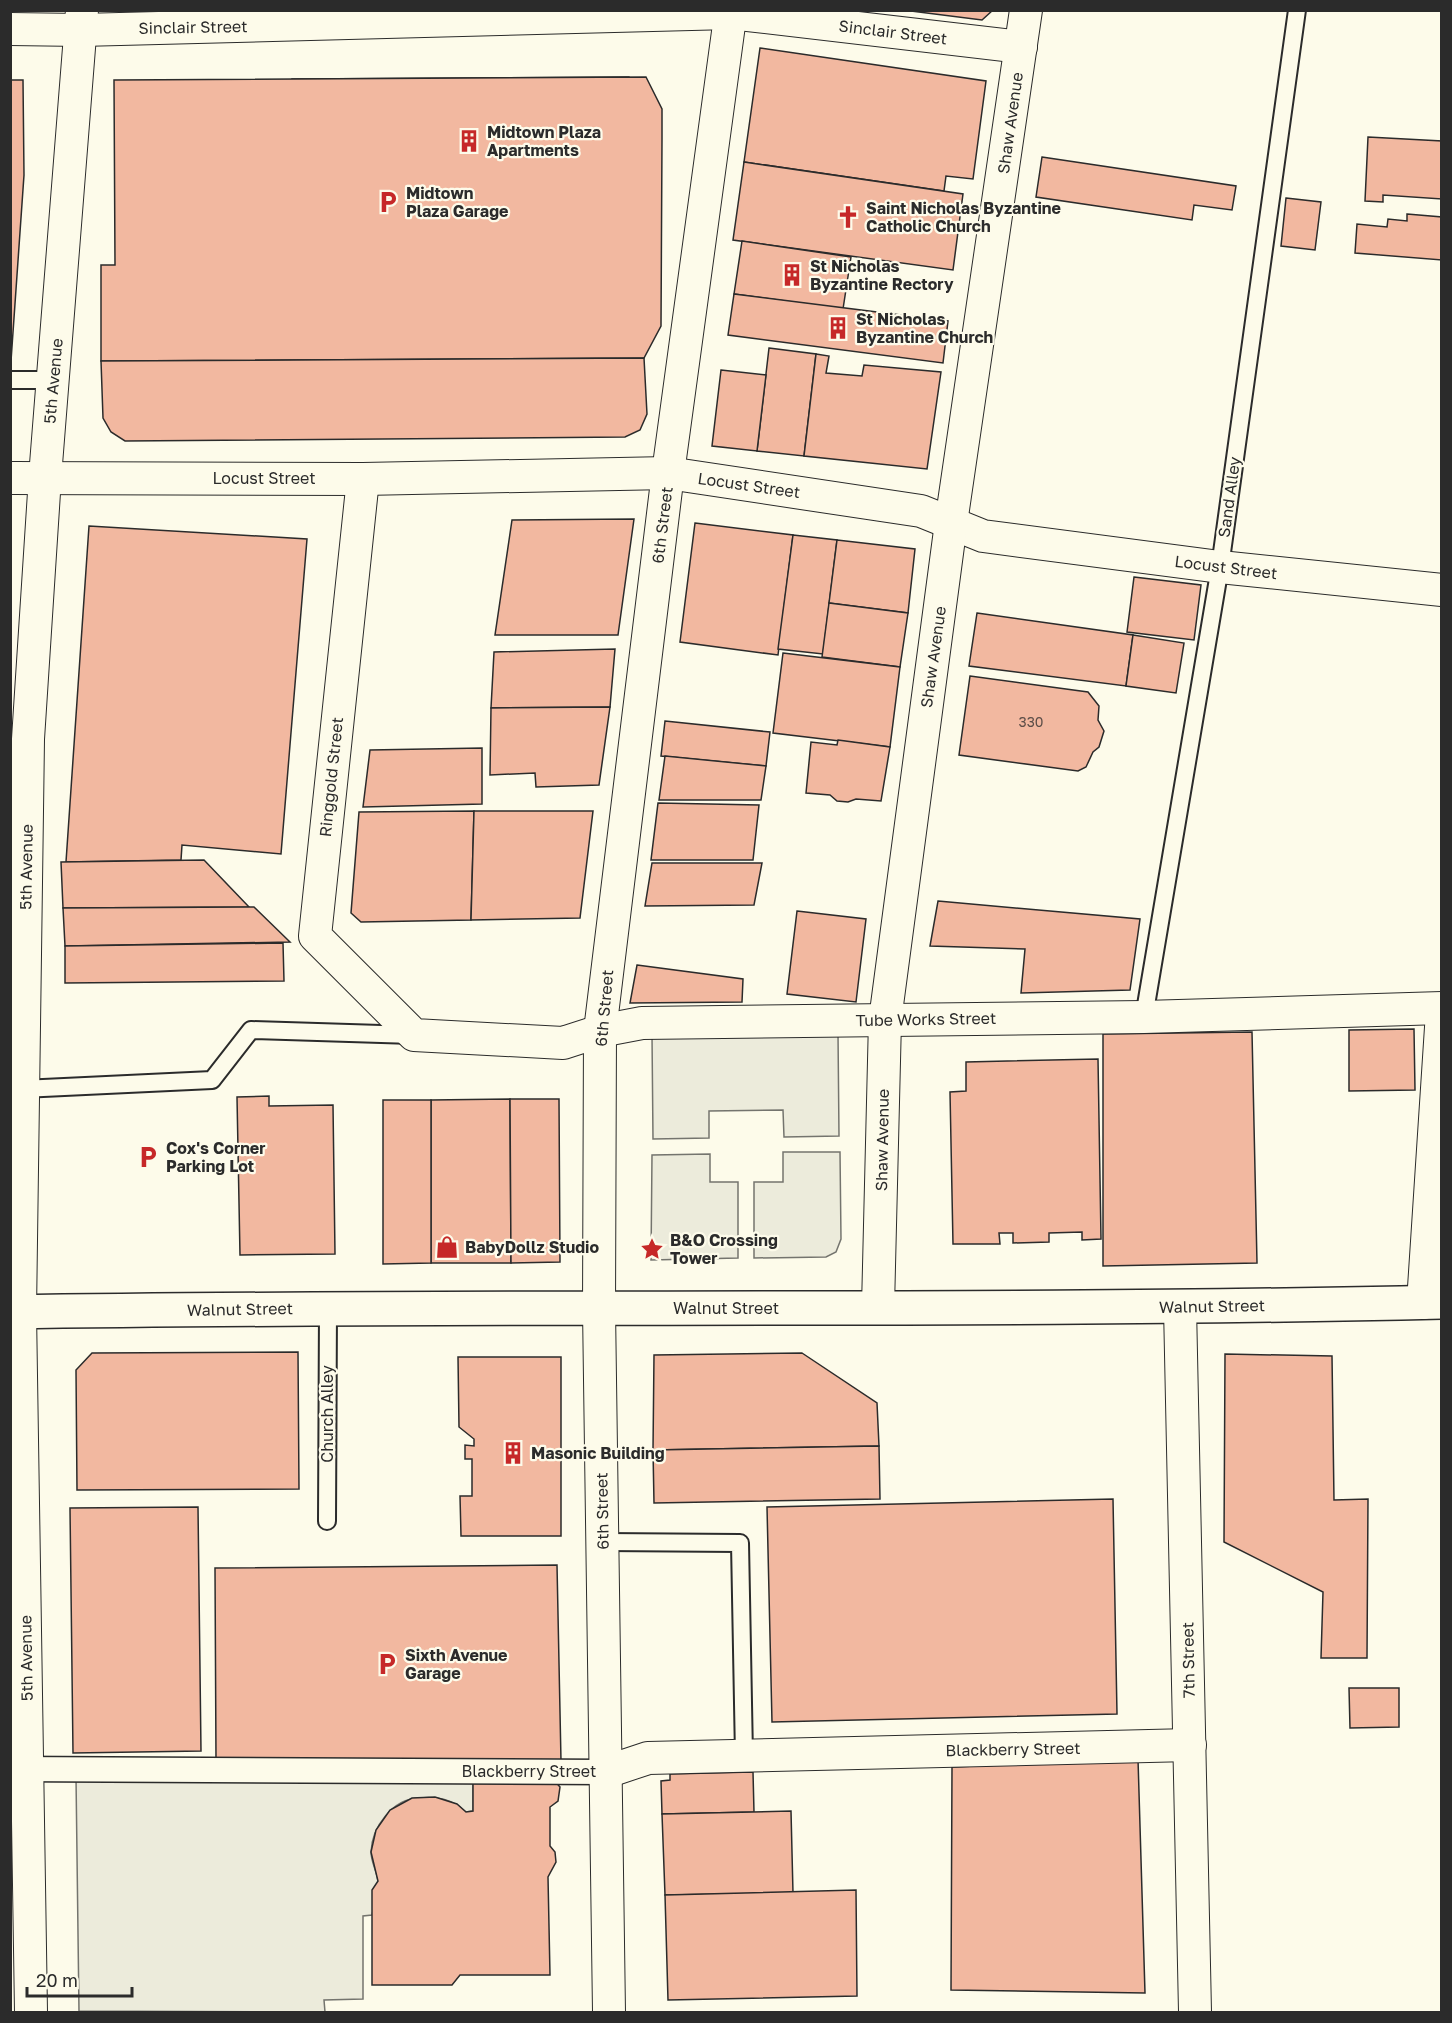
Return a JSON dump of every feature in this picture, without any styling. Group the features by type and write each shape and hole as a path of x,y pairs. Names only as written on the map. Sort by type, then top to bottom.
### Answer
{"main road":[{"name":"Walnut Street","path":"15,1312 328,1308 1180,1306 1432,1302"}],"street":[{"name":"Shaw Avenue","path":"878,1307 885,1020 951,523 1026,10"},
{"name":"Sinclair Street","path":"10,29 82,20 730,12 1020,47"},
{"name":"6th Street","path":"609,2013 599,1309 600,1031 668,473 730,12"},
{"name":"5th Avenue","path":"31,2013 19,1769 15,1312 22,1089 17,1027 28,739 45,477 82,20"},
{"name":"Locust Street","path":"10,478 363,479 668,473 921,511 983,536 1220,567 1442,590"},
{"name":"Ringgold Street","path":"363,479 315,936 414,1035"},
{"name":"Tube Works Street","path":"414,1035 563,1043 600,1031 642,1023 1144,1017 1442,1010"},
{"path":"1432,1302 1442,1010"},
{"name":"7th Street","path":"1180,1306 1195,2013"},
{"name":"Blackberry Street","path":"19,1769 606,1772 648,1758 1190,1745"}],"lane":[{"name":"Sand Alley","path":"1144,1017 1220,567 1297,10"},
{"path":"10,380 53,380"},
{"path":"22,1089 212,1080 251,1030 414,1035"},
{"name":"Church Alley","path":"327,1521 328,1308"},
{"path":"603,1542 740,1543 744,1756"}],"shaded area":[{"path":"838,1033 839,1136 784,1137 783,1110 709,1111 709,1138 653,1139 652,1035"},
{"path":"783,1152 840,1152 841,1239 836,1252 826,1257 754,1258 754,1182 783,1182"},
{"path":"710,1154 710,1182 738,1182 738,1258 651,1260 652,1155"},
{"path":"76,1777 473,1779 473,1811 466,1812 444,1799 419,1798 401,1803 380,1824 372,1842 371,1852 378,1879 377,1895 372,1915 363,1916 363,1999 324,2000 325,2012 79,2011"}],"building":[{"path":"903,10 993,10 982,20"},
{"path":"760,48 986,81 973,179 946,176 944,191 744,162"},
{"name":"Midtown Plaza Apartments","path":"629,77 644,113 645,168 293,174 292,79"},
{"name":"Midtown Plaza Garage","path":"646,77 662,109 661,326 644,358 101,361 101,265 115,265 114,80"},
{"path":"10,80 23,80 24,175 11,361"},
{"path":"1368,137 1442,141 1442,199 1383,195 1383,202 1365,201"},
{"path":"1042,157 1236,186 1232,210 1194,205 1192,220 1036,197"},
{"name":"Saint Nicholas Byzantine Catholic Church","path":"744,162 963,194 953,270 733,240"},
{"path":"1286,198 1321,202 1315,250 1281,246"},
{"path":"1407,214 1442,217 1442,260 1355,253 1357,224 1387,227 1388,219 1407,221"},
{"name":"St Nicholas Byzantine Rectory","path":"742,241 851,257 843,309 734,294"},
{"name":"St Nicholas Byzantine Church","path":"734,294 948,321 943,363 728,335"},
{"path":"769,348 816,354 804,456 757,451"},
{"path":"816,354 829,356 826,373 862,376 864,365 941,372 927,469 804,456"},
{"path":"644,358 647,414 640,430 625,437 125,441 111,432 103,418 101,361"},
{"path":"721,370 766,375 757,451 712,446"},
{"path":"634,519 618,635 495,635 512,520"},
{"path":"695,523 793,535 778,655 680,642"},
{"path":"89,526 307,539 281,854 182,845 181,860 66,862"},
{"path":"793,535 837,540 823,654 778,649"},
{"path":"837,540 915,549 908,613 829,603"},
{"path":"1134,577 1201,585 1194,640 1127,632"},
{"path":"829,603 908,613 900,667 822,657"},
{"path":"977,613 1133,635 1126,686 969,666"},
{"path":"1133,635 1184,643 1176,693 1126,686"},
{"path":"615,649 610,707 491,708 494,652"},
{"path":"783,653 900,667 890,747 773,733"},
{"path":"970,676 1088,692 1099,706 1098,720 1104,731 1099,747 1093,752 1086,767 1078,771 959,755"},
{"path":"610,707 599,785 536,787 535,773 490,775 491,708"},
{"path":"665,721 770,732 766,766 661,756"},
{"path":"838,740 890,747 881,801 856,799 848,802 837,801 830,795 806,793 811,742 837,745"},
{"path":"482,748 482,804 363,807 370,750"},
{"path":"665,756 766,766 761,800 659,800"},
{"path":"658,803 759,805 753,860 651,860"},
{"path":"474,811 471,920 361,922 351,913 359,812"},
{"path":"474,811 593,811 580,918 471,920"},
{"path":"204,860 249,907 63,908 61,862"},
{"path":"652,863 762,863 754,905 645,906"},
{"path":"938,901 1140,919 1130,990 1021,993 1025,949 930,946"},
{"path":"254,907 290,942 65,946 63,908"},
{"path":"797,911 866,919 856,1002 787,994"},
{"path":"283,943 284,981 65,983 65,946"},
{"path":"637,965 743,979 742,1002 630,1003"},
{"path":"1414,1029 1415,1090 1349,1091 1349,1030"},
{"path":"1252,1032 1257,1263 1103,1266 1103,1034"},
{"path":"1098,1059 1101,1239 1082,1240 1082,1232 1049,1233 1049,1242 1013,1243 1013,1233 999,1233 1000,1244 953,1244 950,1092 966,1091 966,1062"},
{"path":"269,1096 269,1106 333,1105 335,1254 240,1255 237,1097"},
{"path":"510,1099 511,1263 431,1263 431,1100"},
{"path":"510,1099 559,1099 560,1262 511,1263"},
{"path":"383,1100 431,1100 431,1263 383,1264"},
{"path":"298,1352 299,1489 77,1490 76,1370 92,1353"},
{"path":"802,1353 877,1403 879,1446 653,1450 654,1355"},
{"path":"1225,1354 1332,1356 1334,1500 1368,1499 1367,1658 1321,1658 1323,1592 1224,1542"},
{"name":"Masonic Building","path":"458,1357 561,1357 561,1536 461,1536 460,1496 472,1496 472,1459 465,1459 465,1445 474,1446 474,1439 459,1427"},
{"path":"879,1446 880,1499 654,1503 653,1450"},
{"path":"1113,1499 1117,1714 772,1722 767,1507"},
{"path":"198,1507 201,1751 73,1753 70,1508"},
{"name":"Sixth Avenue Garage","path":"557,1565 561,1761 216,1760 215,1568"},
{"path":"1349,1688 1399,1688 1399,1727 1350,1728"},
{"path":"1138,1759 1145,1993 951,1990 952,1767"},
{"path":"753,1772 754,1812 662,1814 661,1781 670,1780 670,1774"},
{"path":"552,1778 560,1787 558,1801 550,1807 550,1846 555,1852 556,1862 548,1877 550,1975 460,1975 452,1985 372,1985 372,1890 378,1881 371,1852 376,1830 390,1810 412,1798 435,1797 457,1804 466,1812 473,1811 473,1779"},
{"path":"791,1811 793,1893 665,1895 662,1814"},
{"path":"856,1890 857,1996 668,2000 665,1895"}],"place":[{"name":"Midtown Plaza Apartments","path":"469,141"},
{"name":"Midtown Plaza Garage","path":"388,202"},
{"name":"Saint Nicholas Byzantine Catholic Church","path":"848,217"},
{"name":"St Nicholas Byzantine Rectory","path":"792,275"},
{"name":"St Nicholas Byzantine Church","path":"838,328"},
{"name":"Cox's Corner Parking Lot","path":"148,1157"},
{"name":"BabyDollz Studio","path":"447,1247"},
{"name":"B&O Crossing Tower","path":"652,1249"},
{"name":"Masonic Building","path":"513,1453"},
{"name":"Sixth Avenue Garage","path":"387,1664"}]}
